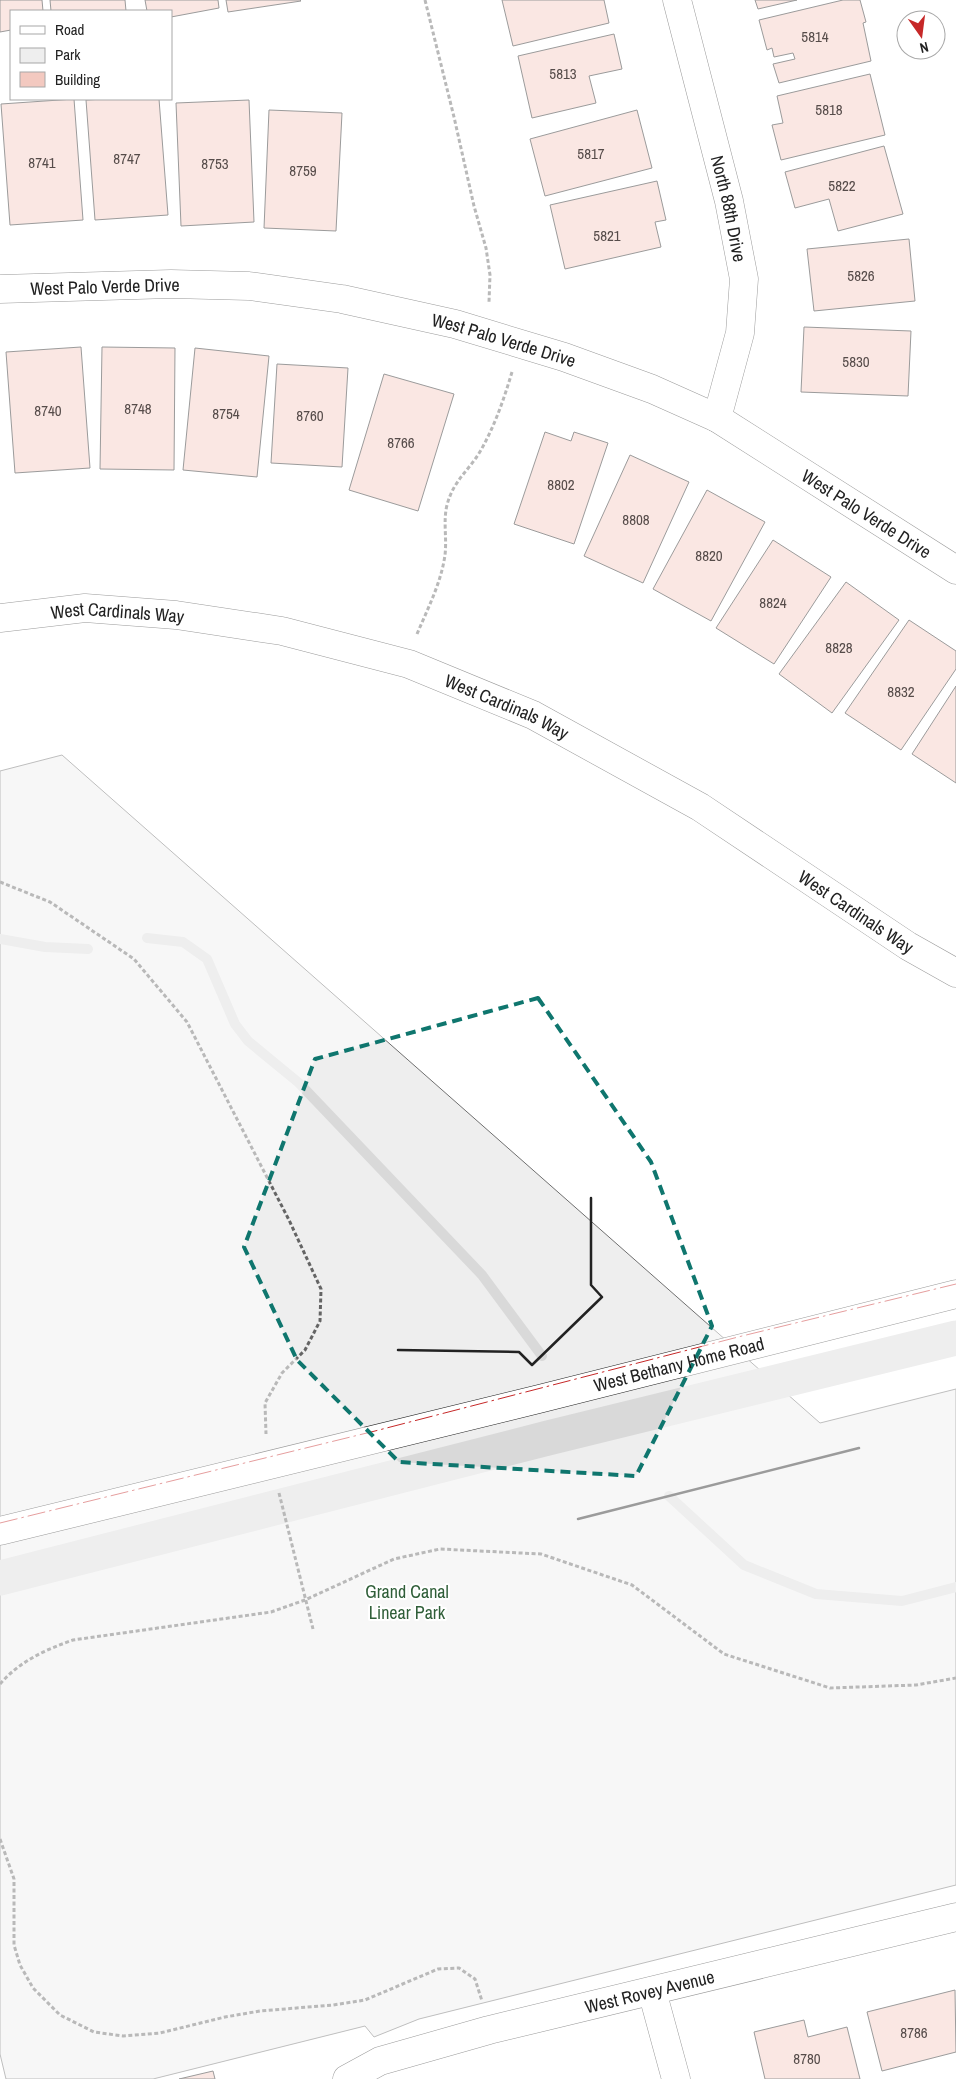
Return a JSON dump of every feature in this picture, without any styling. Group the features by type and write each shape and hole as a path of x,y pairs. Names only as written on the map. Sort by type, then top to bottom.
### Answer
{"street":[{"name":"North 88th Drive","path":"677,0 729,201 744,279 740,333 717,418"},
{"name":"West Palo Verde Drive","path":"0,289 171,284 249,286 342,299 455,324 564,357 652,389 717,418 956,570"},
{"name":"West Cardinals Way","path":"0,618 86,608 176,615 282,632 404,662 533,715 700,807 908,946 956,973"},
{"name":"West Bethany Home Road","path":"0,1531 273,1468 956,1294"},
{"name":"West Rovey Avenue","path":"347,2079 380,2061 489,2030 956,1917"},
{"path":"652,1990 676,2079"}],"path":[{"path":"425,0 474,206 486,248 490,276 489,302 482,333"},
{"path":"404,662 442,572 445,553 447,506 455,482 480,452 494,424 512,371 505,368"},
{"path":"0,882 50,902 134,959 187,1022 289,1220 321,1289 320,1321 305,1350 282,1373 264,1402 265,1428 273,1468 313,1629"},
{"path":"0,1684 12,1670 42,1651 73,1640 272,1612 305,1600 384,1562 440,1550 541,1554 632,1585 724,1654 830,1688 916,1686 956,1678"},
{"path":"0,1839 14,1879 14,1945 20,1965 33,1988 60,2015 94,2032 123,2036 160,2033 225,2017 260,2011 333,2005 365,2000 438,1969 459,1968 475,1979 489,2030"}],"highlighted area":[{"path":"538,998 651,1162 712,1326 636,1476 399,1462 297,1360 244,1247 315,1059"}],"green space":[{"name":"Grand Canal Linear Park","path":"62,755 820,1423 956,1389 956,1885 419,2019 374,2037 365,2026 153,2079 6,2079 0,2054 0,771"}],"building":[{"path":"0,0 42,0 43,10 10,10 10,30 0,32"},
{"path":"50,0 125,0 126,10 51,10"},
{"path":"145,0 218,0 219,8 172,17 172,10 147,10"},
{"path":"226,0 300,0 301,1 228,12"},
{"path":"502,0 604,0 609,23 513,46"},
{"path":"755,0 797,0 758,9"},
{"path":"843,0 860,0 866,22 863,23 871,61 779,83 773,64 795,59 793,53 774,57 772,48 767,50 759,20"},
{"path":"614,34 622,69 589,76 596,103 532,118 518,56"},
{"path":"870,74 885,135 781,160 772,125 783,123 777,96"},
{"path":"74,100 83,220 10,225 1,104"},
{"path":"86,100 159,100 168,215 95,220"},
{"path":"249,100 254,222 181,226 176,103"},
{"path":"269,110 342,113 336,231 264,228"},
{"path":"637,110 652,168 545,196 530,139"},
{"path":"884,146 903,214 838,231 829,199 795,208 785,172"},
{"path":"657,181 666,220 655,222 661,247 565,269 550,205"},
{"path":"909,239 915,301 814,311 807,249"},
{"path":"804,327 911,331 908,396 801,392"},
{"path":"81,347 90,468 15,473 6,352"},
{"path":"102,347 175,348 174,470 100,469"},
{"path":"195,348 269,356 257,477 183,470"},
{"path":"277,364 348,368 342,467 271,463"},
{"path":"384,374 454,394 418,511 349,490"},
{"path":"545,432 571,441 574,432 608,443 574,544 514,524"},
{"path":"630,455 689,482 643,583 584,556"},
{"path":"707,490 765,522 711,621 653,589"},
{"path":"773,540 831,577 774,664 716,628"},
{"path":"846,582 899,620 832,713 779,674"},
{"path":"909,620 956,651 956,669 901,750 845,713"},
{"path":"956,686 956,783 912,754"},
{"path":"955,1990 956,2052 882,2071 867,2012"},
{"path":"804,2020 808,2037 847,2027 860,2079 765,2079 754,2032"},
{"path":"213,2071 215,2079 179,2079"}],"waterway":[{"path":"147,938 183,942 207,959 235,1024 248,1041 299,1083 482,1275 542,1356"},
{"path":"0,939 45,947 88,949"},
{"path":"0,1578 548,1438 956,1338"},
{"path":"669,1496 744,1565 816,1594 902,1601 956,1587"}],"wall":[{"path":"398,1350 519,1352 532,1365 602,1297 591,1285 591,1198"},
{"path":"578,1519 859,1448"}],"power":[{"path":"0,1523 375,1431 742,1336 956,1284"}]}
